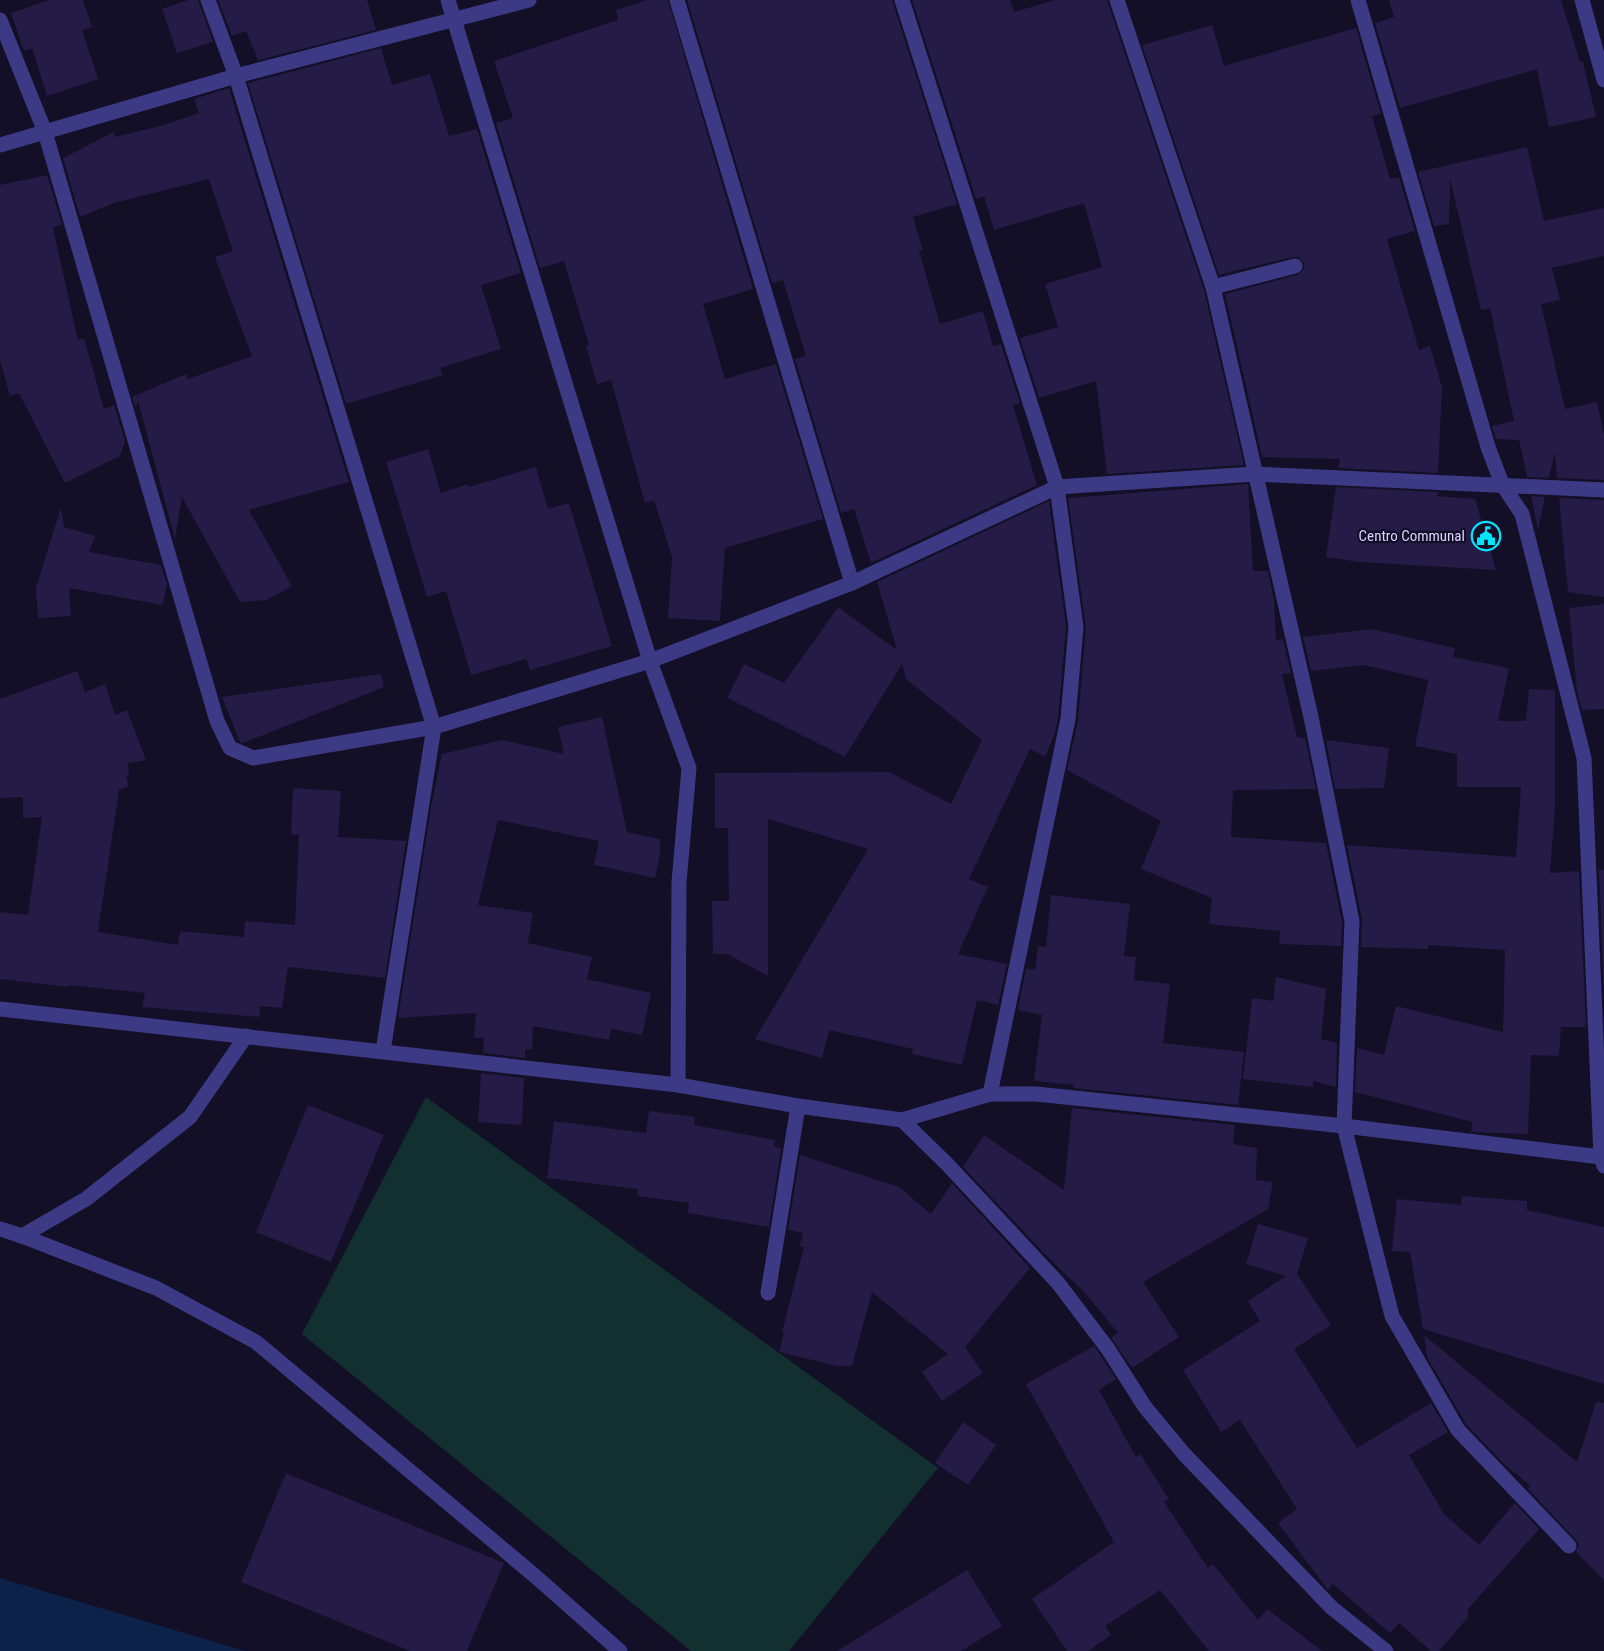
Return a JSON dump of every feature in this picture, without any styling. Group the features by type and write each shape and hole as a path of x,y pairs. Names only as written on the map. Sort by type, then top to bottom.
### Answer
{"street":[{"path":"208,0 236,76 434,727 383,1051"},
{"path":"448,0 650,662 689,768 679,882 678,1085"},
{"path":"0,145 236,76 529,0"},
{"path":"677,0 852,583"},
{"path":"902,0 1057,487 1076,627 1068,718 990,1094"},
{"path":"1117,0 1213,287 1311,717 1352,921 1344,1126 1392,1316 1458,1430 1569,1546"},
{"path":"0,1009 678,1085 798,1106 902,1120 990,1094 1036,1094 1344,1126 1603,1162 1584,758 1522,514 1502,484 1488,447 1358,0"},
{"path":"1582,0 1604,80"},
{"path":"0,20 45,132 217,721 230,748 253,758 434,727 650,662 852,583 1057,487 1254,474 1604,490"},
{"path":"1213,287 1295,266"},
{"path":"22,1236 86,1199 190,1117 246,1036"},
{"path":"768,1293 798,1106"},
{"path":"902,1120 947,1164 1058,1283 1108,1349 1145,1407 1184,1454 1332,1608 1386,1651"},
{"path":"0,1229 156,1288 256,1341 535,1576 620,1651"}],"green space":[{"path":"426,1097 938,1468 789,1651 691,1651 302,1334"}],"water":[{"path":"0,1578 245,1651 0,1651"}],"building":[{"path":"49,0 83,0 92,27 82,30 98,79 47,96 32,48 24,51 11,13"},
{"path":"188,0 198,0 213,42 177,53 162,9"},
{"path":"218,0 367,0 376,30 255,61 258,60 246,31 232,36"},
{"path":"647,0 668,0 753,289 703,304 725,379 776,364 823,519 725,548 720,621 668,618 672,557 654,500 645,503 611,380 597,384 586,346 589,345 564,261 540,268 496,123 513,118 494,61 618,20 616,10"},
{"path":"687,0 892,0 957,204 913,217 923,250 919,251 940,324 983,311 993,346 1001,344 1020,403 1013,405 1037,485 871,563 854,509 841,513 795,359 806,356 783,280 772,283"},
{"path":"912,0 1010,0 1014,12 1055,0 1107,0 1204,290 1244,465 1107,474 1096,381 1039,398 1020,338 1058,327 1045,284 1102,267 1084,203 994,230 984,196 976,199"},
{"path":"1389,0 1561,0 1580,62 1583,62 1596,117 1549,127 1537,69 1400,108 1375,23 1394,17"},
{"path":"1212,25 1224,66 1356,28 1381,114 1372,116 1390,179 1399,177 1415,231 1387,239 1419,350 1430,346 1442,387 1438,473 1338,468 1340,459 1262,457 1225,294 1297,275 1304,269 1304,263 1298,257 1293,257 1219,275 1142,45"},
{"path":"381,48 392,85 430,74 449,136 477,129 521,273 481,285 501,349 440,368 443,375 346,404 248,83"},
{"path":"229,88 349,482 249,510 292,586 267,600 240,602 182,497 175,539 138,401 136,408 132,397 186,374 188,379 252,356 215,257 233,251 209,179 114,203 80,217 63,158 114,132 115,137 164,125 199,113 194,99"},
{"path":"1527,147 1544,221 1604,208 1604,256 1552,268 1560,300 1541,304 1565,409 1597,402 1604,435 1604,480 1557,478 1555,452 1549,478 1527,477 1519,440 1496,439 1492,426 1514,421 1490,308 1481,310 1450,179 1449,224 1434,226 1418,172"},
{"path":"47,175 62,224 53,228 78,340 84,338 104,409 114,405 125,441 120,456 65,483 19,393 10,396 0,360 0,185"},
{"path":"428,449 441,493 536,467 548,509 569,503 612,646 530,670 526,659 471,675 446,591 427,597 386,462"},
{"path":"1248,484 1253,571 1268,571 1274,600 1276,640 1283,639 1291,673 1282,674 1297,737 1305,738 1316,789 1233,790 1231,837 1326,843 1342,922 1341,946 1279,944 1280,931 1209,924 1212,898 1141,869 1161,821 1067,770 1078,720 1086,628 1068,498"},
{"path":"1336,487 1438,492 1437,496 1475,499 1496,570 1359,562 1326,557"},
{"path":"1531,496 1545,497 1538,530"},
{"path":"1559,498 1604,500 1604,597 1568,592"},
{"path":"1049,501 1066,627 1055,733 1045,757 1030,749 969,879 988,887 958,954 1007,964 998,1005 977,1000 962,1065 912,1054 913,1049 829,1030 822,1058 755,1039 868,849 768,819 768,976 727,954 713,954 712,901 729,901 728,828 715,828 715,773 889,772 951,804 982,740 906,679 902,664 845,757 727,698 744,664 784,683 838,607 897,650 877,582"},
{"path":"61,507 64,527 95,536 89,552 161,565 167,584 163,605 69,588 71,616 38,618 36,588"},
{"path":"1604,604 1604,709 1582,710 1577,691 1569,608"},
{"path":"1371,629 1455,648 1453,657 1509,668 1498,721 1526,721 1529,689 1555,690 1555,807 1550,873 1579,871 1586,1027 1561,1027 1559,1056 1531,1055 1528,1134 1471,1132 1472,1122 1355,1092 1357,1048 1384,1055 1396,1006 1503,1032 1505,950 1428,945 1428,949 1361,947 1362,919 1347,845 1516,857 1521,787 1457,787 1457,754 1415,746 1428,680 1363,665 1311,671 1303,637"},
{"path":"77,671 85,692 105,684 115,715 127,710 146,760 128,763 129,776 126,777 129,786 119,790 98,932 178,945 180,931 244,937 245,921 295,925 299,835 291,834 293,788 341,791 338,837 406,841 385,978 288,967 282,1008 260,1006 259,1017 142,1007 145,993 0,979 0,912 28,915 42,817 23,818 23,797 0,798 0,699"},
{"path":"381,674 384,687 243,743 240,742 222,697"},
{"path":"602,717 627,832 660,839 660,854 655,878 594,865 599,841 498,820 478,905 533,913 528,943 592,957 587,979 651,993 642,1035 611,1029 609,1040 533,1026 532,1050 525,1049 525,1058 483,1053 484,1038 474,1038 476,1013 398,1018 431,807 442,754 502,740 564,754 558,727"},
{"path":"1326,740 1389,748 1384,788 1335,789"},
{"path":"1599,870 1604,870 1604,998"},
{"path":"1051,895 1130,904 1124,956 1136,957 1134,980 1170,984 1163,1043 1244,1052 1238,1105 1074,1088 1074,1085 1034,1081 1042,1015 1018,1010 1026,968 1035,970 1038,946 1046,947"},
{"path":"1276,977 1326,989 1321,1039 1337,1043 1336,1087 1313,1081 1313,1087 1243,1079 1252,998 1273,1001"},
{"path":"481,1073 524,1078 522,1125 478,1122"},
{"path":"308,1105 384,1135 331,1262 256,1232"},
{"path":"1072,1108 1235,1125 1233,1144 1257,1148 1256,1180 1273,1182 1268,1209 1143,1282 1179,1337 1132,1368 1111,1337 1118,1333 1087,1295 963,1167 984,1135 1064,1190"},
{"path":"649,1111 695,1117 694,1125 775,1140 774,1146 781,1149 769,1227 688,1213 689,1203 637,1196 638,1189 547,1178 554,1121 646,1133"},
{"path":"800,1155 899,1187 931,1214 952,1183 1030,1268 965,1347 983,1373 942,1401 922,1372 948,1354 872,1292 852,1366 837,1366 779,1352 804,1247 800,1246 803,1233 788,1230"},
{"path":"1462,1196 1527,1201 1527,1210 1604,1227 1604,1384 1423,1329 1410,1252 1392,1251 1397,1199 1461,1205"},
{"path":"1258,1224 1308,1238 1297,1274 1331,1325 1294,1349 1357,1448 1431,1403 1448,1432 1409,1455 1444,1514 1479,1545 1515,1503 1539,1529 1468,1609 1468,1617 1439,1651 1431,1651 1399,1623 1390,1633 1333,1584 1328,1590 1278,1523 1297,1509 1240,1420 1221,1432 1183,1370 1260,1321 1248,1301 1286,1276 1246,1264"},
{"path":"1424,1335 1577,1462 1596,1402 1604,1403 1604,1580 1576,1552 1579,1544 1528,1489 1530,1485 1504,1464 1466,1424 1427,1357"},
{"path":"1094,1346 1116,1379 1099,1390 1136,1457 1140,1454 1169,1499 1164,1502 1208,1568 1213,1564 1258,1620 1267,1609 1322,1651 1209,1651 1160,1590 1105,1626 1111,1635 1088,1651 1067,1651 1032,1599 1114,1542 1026,1384"},
{"path":"963,1422 996,1445 968,1485 935,1463"},
{"path":"286,1473 504,1563 467,1651 410,1651 241,1582"},
{"path":"967,1570 1002,1626 961,1651 837,1651"}],"place":[{"name":"Centro Communal","path":"1486,536"}]}
